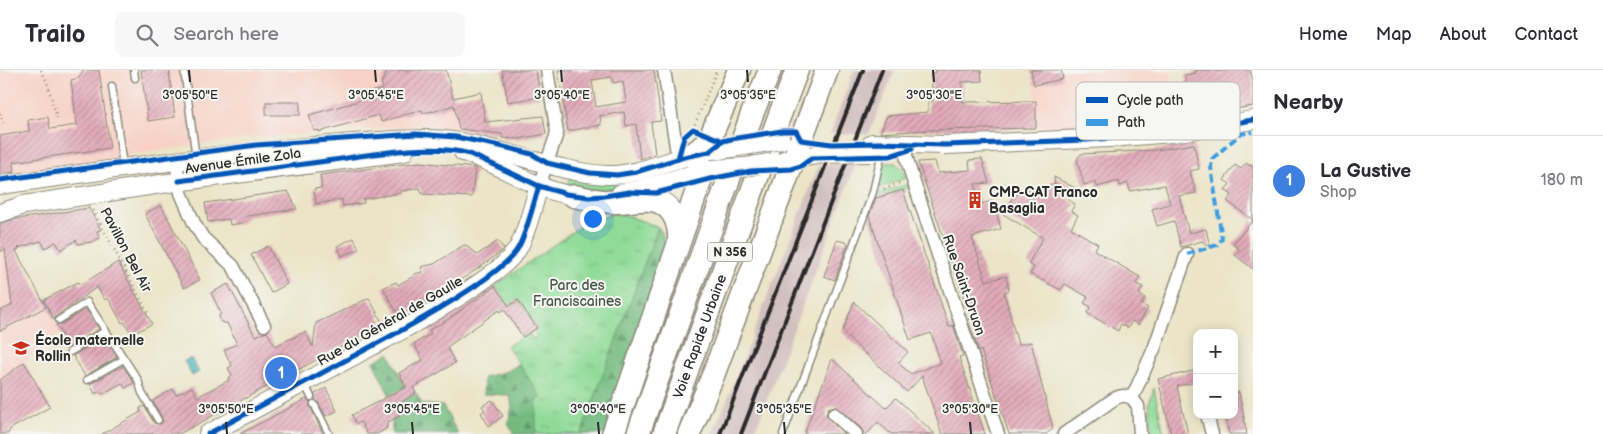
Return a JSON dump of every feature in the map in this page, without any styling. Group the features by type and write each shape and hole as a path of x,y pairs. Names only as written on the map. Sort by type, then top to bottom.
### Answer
{"highway":[{"path":"613,434 679,240 702,150 739,70"},
{"name":"Voie Rapide Urbaine","path":"638,434 752,114 770,70"},
{"name":"Voie Rapide Urbaine","path":"664,434 779,117 798,70"},
{"path":"689,434 714,373 784,151 827,70"},
{"path":"574,196 605,201 648,200 661,202 670,209 677,221 679,240"}],"main road":[{"path":"1240,122 1253,120"},
{"name":"Avenue Émile Zola","path":"0,185 176,161 301,147 431,139 479,146 590,173 617,175 636,172 702,150"},
{"path":"702,150 875,149 1076,139"},
{"name":"Avenue Émile Zola","path":"0,213 24,205 179,181 385,153 435,150 470,154 539,186 574,196 604,196 629,192 702,150"},
{"name":"Avenue Émile Zola","path":"629,192 643,183 666,173 702,150"},
{"path":"702,150 745,167 784,151"},
{"name":"Rue du Général de Gaulle","path":"208,434 308,390 432,313 505,263 518,248 539,186"}],"street":[{"path":"539,186 557,133 547,70"},
{"path":"664,70 702,150"},
{"name":"Rue Saint-Druon","path":"906,147 913,178 998,434"},
{"path":"176,161 186,207 198,230 203,238 233,266 264,325"},
{"path":"1132,398 1154,349 1186,254"},
{"path":"1064,434 1114,398 1120,396 1132,398 1138,406 1140,434"},
{"path":"834,414 856,434"},
{"path":"1208,419 1212,434"}],"lane":[{"path":"134,70 135,78"},
{"path":"184,70 196,159"},
{"path":"112,86 123,168"},
{"path":"783,434 873,192 875,149"},
{"path":"58,320 87,302 138,380 142,393 158,420"},
{"path":"70,352 106,331"},
{"path":"87,380 124,359"},
{"path":"314,404 328,434"}],"path":[{"path":"41,70 47,82 57,118"},
{"path":"702,150 717,70"},
{"path":"0,113 3,123"},
{"path":"873,192 913,178"}],"shaded area":[{"path":"0,70 468,70 447,75 460,129 423,125 247,138 0,174"},
{"path":"854,70 895,70 869,134 830,134"},
{"path":"1031,70 1170,70 1172,82 1076,82 1076,125 1036,128 1036,101"},
{"path":"856,164 754,434 712,434 726,403 819,165"},
{"name":"École maternelle Rollin","path":"13,245 61,334 0,380 0,252"}],"green space":[{"path":"883,163 896,163 903,170 906,178 879,188"},
{"path":"657,173 613,188 592,191 566,190 570,178"},
{"path":"908,184 909,188 874,199 876,194"},
{"name":"Parc des Franciscaines","path":"617,212 658,227 662,232 666,250 606,434 515,434 508,424 512,407 510,395 483,394 484,377 507,371 519,363"},
{"name":"Parc des Franciscaines","path":"617,212 658,227 581,434 536,434 536,399 542,398 507,346 529,333 533,339 537,336 533,330 537,327 518,300 509,306 495,286 579,227"},
{"path":"389,353 410,396 416,393 422,404 443,406 458,434 392,434 392,420 400,416 373,362"},
{"path":"1154,388 1164,434 1152,434 1149,403"}],"water":[{"path":"191,358 199,372 192,376 184,361"}],"building":[{"path":"83,70 99,70 110,148 13,162 14,172 0,174 0,136 29,131 28,120 48,117 50,129 77,125 71,80 79,78"},
{"path":"141,70 169,70 175,117 148,121"},
{"path":"388,70 446,70 453,98 481,92 485,122 543,116 546,134 519,139 502,138 502,134 459,129 454,105 432,112 423,113 422,110 381,122 379,115 319,132 319,130 314,131 309,115 359,101 363,94 383,89 381,83"},
{"path":"502,70 536,70 540,97 508,102"},
{"path":"558,70 654,70 661,121 651,122 655,154 640,159 636,124 626,126 624,112 600,116 601,125 568,131","holes":["612,77 613,83 623,81 626,102 596,107 592,80"]},
{"path":"936,70 981,70 982,81 962,82 963,102 1036,101 1036,128 880,133 887,116 928,112 928,101 933,101 931,73 936,73"},
{"path":"1031,70 1061,70 1063,79 1034,85"},
{"path":"1196,70 1250,70 1253,81 1253,106 1240,108 1240,82 1186,82 1185,75 1196,73"},
{"path":"266,102 300,102 300,115 266,115"},
{"path":"1194,144 1199,169 1190,171 1196,193 1179,196 1189,233 1206,229 1210,247 1202,241 1181,247 1174,221 1157,226 1152,209 1170,204 1165,185 1130,191 1128,183 1120,186 1119,181 1097,187 1096,182 1084,185 1077,159 1081,154 1156,150"},
{"path":"982,159 989,183 975,184 980,204 993,201 1001,229 972,237 986,281 1006,276 1009,290 1004,292 1018,345 1031,342 1053,429 1046,434 1009,434 981,350 979,351 968,320 971,319 918,162 935,161 938,173 970,170 969,160"},
{"path":"420,162 475,168 472,197 422,194 420,188 363,199 364,203 343,206 342,199 316,204 314,189 322,188 320,175"},
{"path":"1246,163 1250,166 1253,165 1253,220 1227,201 1232,195 1225,190 1230,184 1224,180 1235,165 1241,169"},
{"path":"1054,177 1075,188 1068,200 1075,204 1071,211 1078,215 1071,228 1098,244 1094,250 1140,277 1136,284 1143,287 1139,294 1145,298 1141,304 1148,308 1138,325 1132,321 1128,328 1121,324 1118,331 1087,313 1091,307 1084,303 1088,297 1065,284 1061,290 1030,274 1034,267 1028,264 1043,238 1003,214 1014,195 1055,184"},
{"path":"903,190 949,327 953,325 963,356 959,357 985,434 942,434 922,376 907,392 842,332 854,302 908,352 898,363 911,374 941,363 931,333 910,340 869,216 876,198"},
{"path":"288,191 297,209 247,216 242,223 230,225 229,219 208,222 205,203"},
{"path":"161,205 200,280 184,288 145,214"},
{"path":"89,208 101,230 97,231 100,238 92,242 78,244 76,240 61,250 56,242 45,248 41,241 18,248 16,251 46,307 0,331 0,311 12,305 5,249 0,252 0,223"},
{"path":"1253,220 1253,269 1235,255 1239,249 1233,244"},
{"path":"354,238 359,249 342,256 337,246"},
{"path":"837,240 848,243 835,280 824,276"},
{"path":"498,241 504,249 502,251 476,270 399,316 383,288 396,282 398,285 414,276 414,274 423,272 421,267 434,264 464,245 468,246 477,255"},
{"path":"268,246 287,284 271,293 251,255"},
{"path":"118,262 152,324 132,334 124,322 122,323 108,298 105,300 97,287 56,316 54,320 44,300 78,282 80,285"},
{"path":"228,284 255,336 267,332 275,346 305,332 313,347 316,323 369,298 383,324 179,434 102,434 141,412 140,408 144,406 154,423 160,424 163,422 162,418 153,401 173,389 176,395 192,387 197,397 229,380 228,378 232,375 228,368 232,366 224,350 237,344 227,323 222,323 219,316 221,313 211,293"},
{"path":"495,286 509,306 518,300 537,328 523,337 504,309 500,312 499,310 447,347 455,363 413,388 416,393 395,406 400,416 388,422 386,429 377,434 367,434 361,422 356,424 352,415 406,387 399,373 423,360 414,344 431,334 429,330 447,320"},
{"path":"86,309 99,329 68,347 56,324 62,324"},
{"path":"104,337 117,357 85,376 73,356"},
{"path":"832,359 886,408 896,398 935,434 891,434 878,422 867,434 864,434 861,428 835,406 828,408 826,416 844,434 804,434"},
{"path":"24,362 50,407 10,429 8,434 0,434 0,380"},
{"path":"123,366 134,383 125,388 122,383 102,394 100,391 95,394 90,384"},
{"path":"1193,371 1193,383 1177,386 1188,434 1171,434 1158,379"},
{"path":"326,388 337,411 326,416 315,399 315,394"},
{"path":"1238,392 1247,434 1229,434 1226,419 1238,419"},
{"path":"306,399 310,402 310,406 323,434 240,434"},
{"path":"492,400 503,416 489,426 481,413 485,410 482,406"}],"railway":[{"path":"720,434 863,70"},
{"path":"741,434 882,70"}],"marked path":[{"path":"1240,134 1253,132"},
{"path":"1187,254 1217,245 1222,239 1211,167 1212,159 1233,140"}],"cycle path":[{"path":"1240,122 1253,120"},
{"path":"678,159 684,137 693,129 723,141"},
{"path":"0,180 256,145 416,134 456,137 532,154 547,163 590,173 617,175 636,172 684,157 709,152 723,141 782,131 796,131 801,140 832,144 945,145 1086,140"},
{"path":"179,181 384,153 438,149 470,154 539,186 566,194 589,197 629,192 656,193 751,171 791,169 801,166 812,158 890,156 912,149"},
{"path":"208,434 402,330 482,281 498,269 518,248 539,186"}],"place":[{"name":"CMP-CAT Franco Basaglia","path":"975,200"},
{"name":"École maternelle Rollin","path":"21,348"},
{"name":"La Gustive","path":"281,373"}]}
